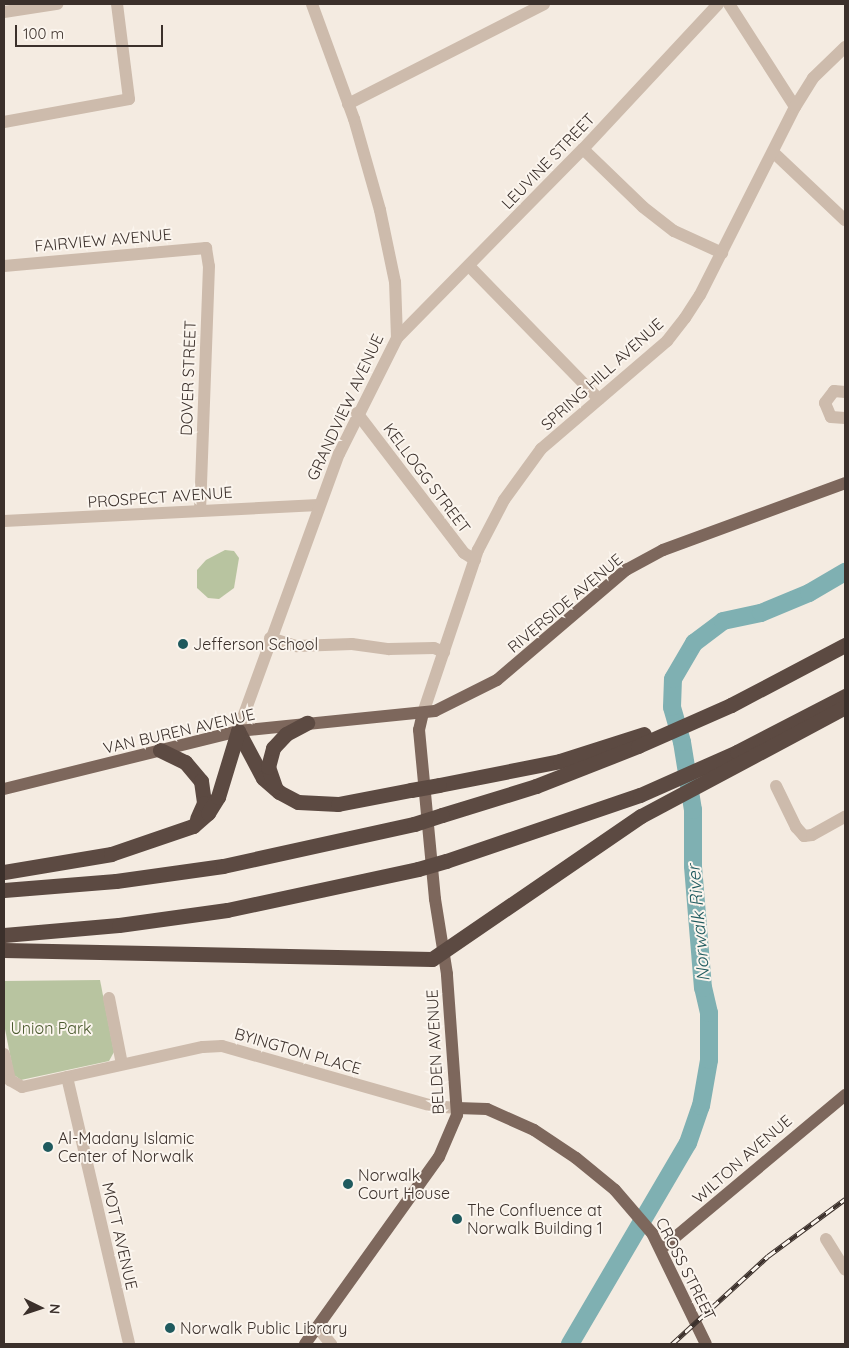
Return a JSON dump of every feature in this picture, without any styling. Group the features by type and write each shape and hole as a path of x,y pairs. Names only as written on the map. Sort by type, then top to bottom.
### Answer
{"highway":[{"path":"4,890 116,881 214,867 302,850 442,816 545,782 638,741 731,705 845,645"},
{"path":"4,950 422,960 444,954 568,864 642,816 737,758 845,696"},
{"path":"4,935 119,925 218,912 446,862 737,758 845,708"},
{"path":"279,792 270,774 271,755 281,738 307,723"},
{"path":"238,731 259,772 279,792 298,802 322,806 560,761 638,741"},
{"path":"4,872 111,854 193,826 208,813 218,796 238,731"},
{"path":"160,750 185,762 201,781 204,803 193,826"}],"main road":[{"name":"RIVERSIDE AVENUE","path":"423,713 457,701 497,680 626,570 655,554 714,528 845,483"},
{"name":"VAN BUREN AVENUE","path":"4,789 238,731 423,713"},
{"name":"BELDEN AVENUE","path":"305,1344 439,1157 453,1129 458,1108 444,954 419,730 423,713"},
{"name":"WILTON AVENUE","path":"661,1249 845,1095"},
{"name":"CROSS STREET","path":"458,1108 487,1109 534,1130 582,1162 615,1190 652,1233 706,1344"}],"street":[{"path":"4,12 57,4"},
{"path":"4,122 129,99 117,4"},
{"name":"GRANDVIEW AVENUE","path":"238,731 319,505 357,413 397,338 390,251 348,104 312,4"},
{"path":"348,104 544,4"},
{"name":"LEUVINE STREET","path":"397,338 583,149 718,4"},
{"path":"729,4 795,107"},
{"name":"SPRING HILL AVENUE","path":"423,713 475,560 504,500 541,449 667,342 700,294 795,107 814,78 845,47"},
{"path":"583,149 643,207 674,231 722,253"},
{"path":"773,152 845,220"},
{"name":"FAIRVIEW AVENUE","path":"4,266 206,248"},
{"name":"DOVER STREET","path":"200,510 209,266 206,248"},
{"path":"469,266 599,399"},
{"path":"845,392 834,391 825,403 831,417 845,418"},
{"name":"KELLOGG STREET","path":"357,413 464,553 475,560"},
{"name":"PROSPECT AVENUE","path":"4,521 77,520 200,510 319,505"},
{"path":"270,638 297,646 352,644 389,649 434,648 444,652"},
{"path":"776,786 796,827 804,836 812,835 845,817"},
{"path":"108,998 122,1064"},
{"name":"BYINGTON PLACE","path":"4,1054 12,1083 22,1087 122,1064 222,1046 433,1106 458,1108"},
{"name":"MOTT AVENUE","path":"67,1077 129,1344"},
{"path":"826,1239 845,1270"},
{"path":"318,1328 331,1344"}],"green space":[{"path":"225,550 234,551 239,558 234,588 219,599 208,598 197,588 197,570 206,560"},
{"name":"Union Park","path":"100,980 114,1052 109,1061 21,1080 14,1075 4,1024 4,981"}],"waterway":[{"name":"Norwalk River","path":"570,1344 688,1143 701,1106 709,1060 709,1013 703,988 693,866 693,810 682,742 672,707 673,679 694,643 723,621 761,613 809,593 845,572"}],"railway":[{"path":"672,1344 768,1256 845,1199"}],"place":[{"name":"Jefferson School","path":"183,644"},
{"name":"Al-Madany Islamic Center of Norwalk","path":"48,1147"},
{"name":"Norwalk Court House","path":"348,1184"},
{"name":"The Confluence at Norwalk Building 1","path":"457,1219"},
{"name":"Norwalk Public Library","path":"170,1328"}]}
